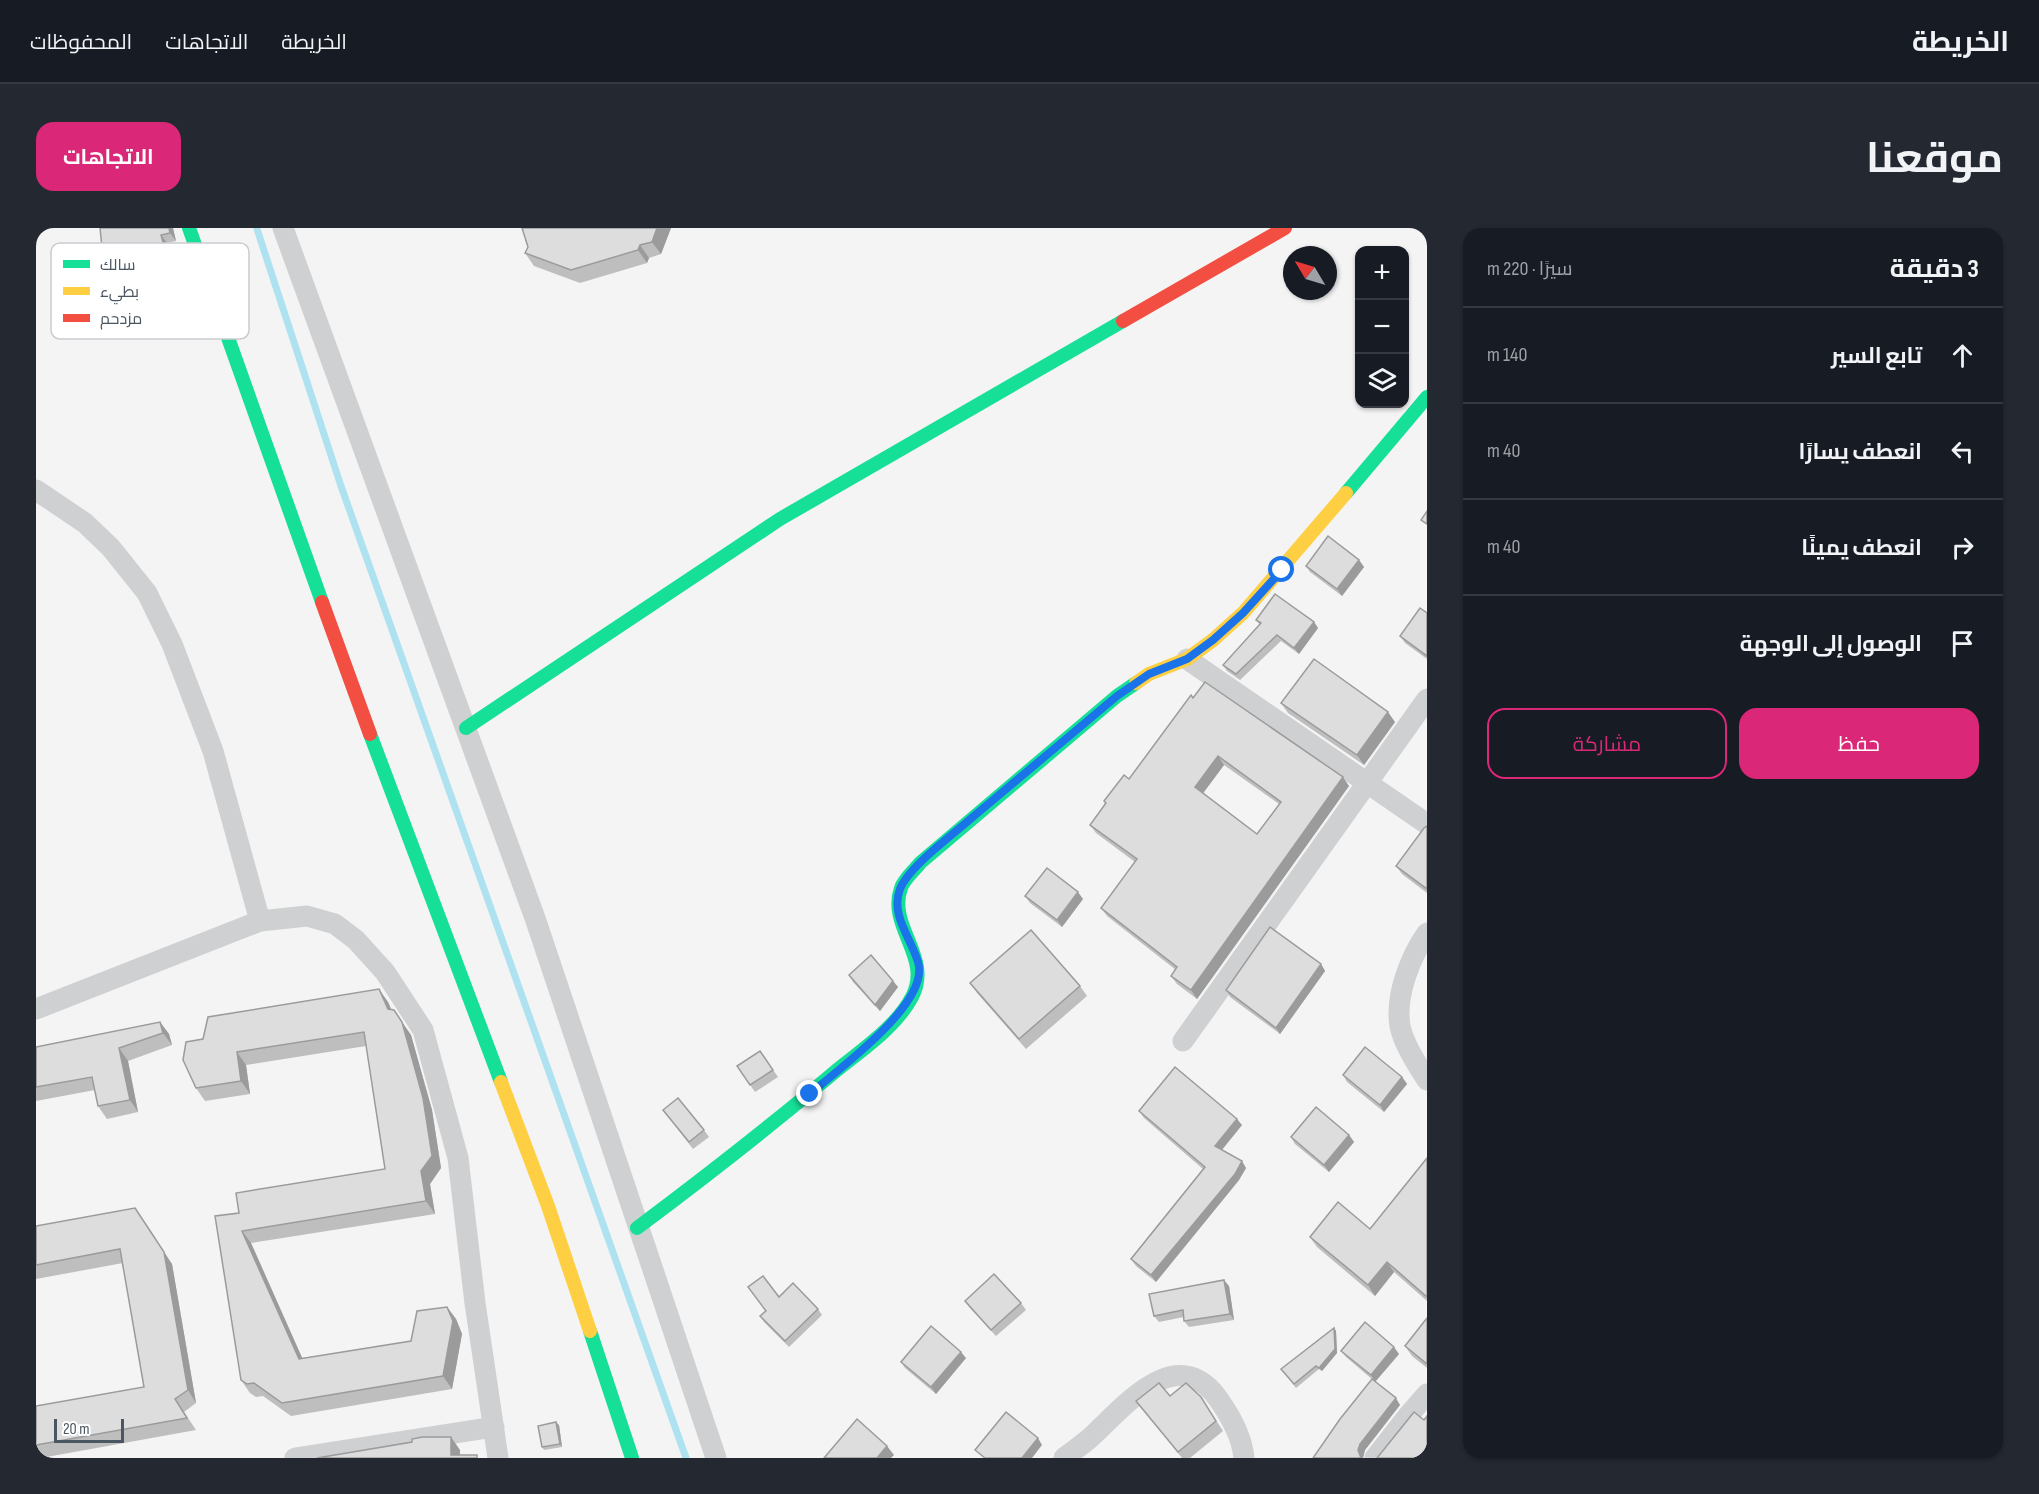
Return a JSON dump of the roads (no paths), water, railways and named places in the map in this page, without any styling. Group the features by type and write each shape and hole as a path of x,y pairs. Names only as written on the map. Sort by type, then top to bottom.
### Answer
{"street":[{"path":"189,228 194,243"},
{"path":"283,228 535,918 716,1458"},
{"path":"466,728 780,519 1285,228"},
{"path":"229,339 365,722 548,1206 632,1458"},
{"path":"638,1228 810,1094 890,1024 912,996 919,978 919,964 901,923 898,901 900,889 920,863 1117,696 1149,674 1187,659 1235,620 1282,570 1427,397"},
{"path":"36,490 85,523 111,548 147,593 172,644 213,751 260,921"},
{"path":"1187,659 1427,824"},
{"path":"1183,1041 1427,699"},
{"path":"36,1009 260,921 307,916 335,924 356,940 385,972 423,1030 458,1158 475,1303 498,1458"},
{"path":"1427,933 1418,945 1401,989 1400,1025 1413,1056 1427,1080"},
{"path":"1064,1458 1090,1438 1134,1396 1154,1383 1176,1375 1196,1378 1212,1389 1232,1420 1243,1448 1244,1458"},
{"path":"1375,1458 1427,1394"},
{"path":"295,1458 494,1427"}],"waterway":[{"path":"257,229 341,486 686,1458"}]}
